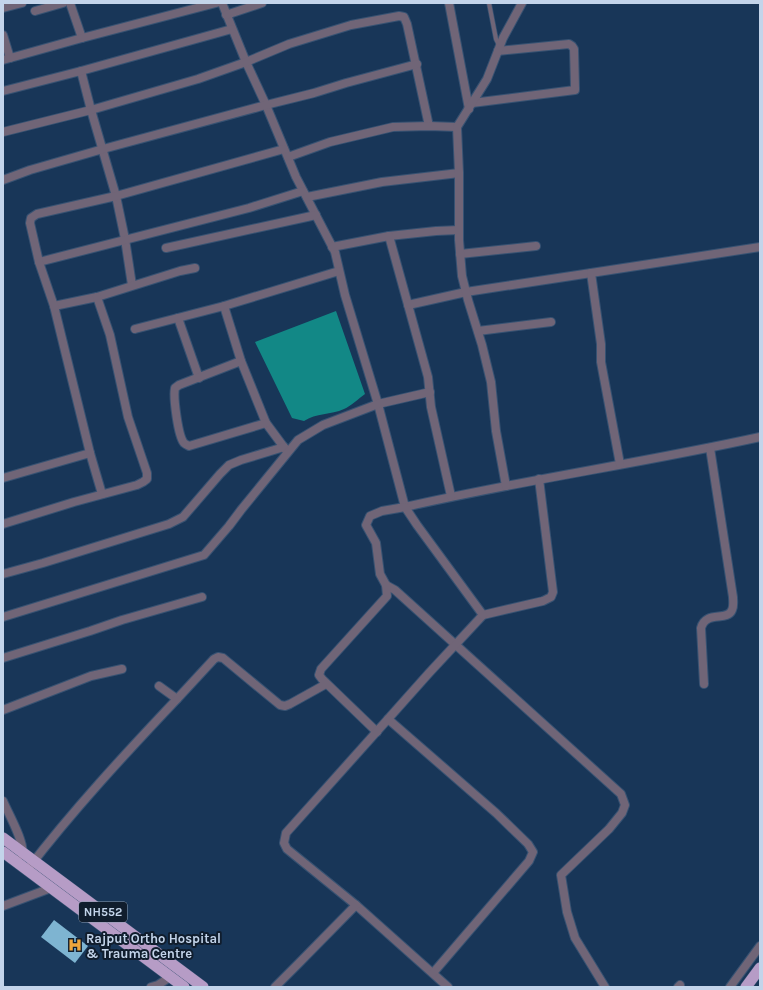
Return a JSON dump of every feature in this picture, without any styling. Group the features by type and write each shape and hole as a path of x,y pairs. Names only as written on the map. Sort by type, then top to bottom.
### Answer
{"highway":[{"name":"NH552","path":"3,838 203,987"},
{"name":"NH552","path":"4,854 184,987"},
{"path":"746,987 760,968"}],"street":[{"path":"3,8 22,3"},
{"path":"35,12 63,3"},
{"path":"70,3 82,38"},
{"path":"3,34 6,59 216,3"},
{"path":"222,3 286,153 335,252 345,295 378,404 406,507 417,525 483,615"},
{"path":"226,15 262,3"},
{"path":"449,3 470,106"},
{"path":"506,486 496,431 491,382 462,276 459,230 457,127 487,79 503,38 522,3"},
{"path":"3,132 91,110 198,79 246,62 289,44 351,25 399,16 404,17 408,24 429,126"},
{"path":"3,91 232,29"},
{"path":"470,106 575,90 574,49 569,44 499,49"},
{"path":"3,180 30,170 103,149 266,105 314,94 417,64"},
{"path":"81,71 116,196 125,239 132,285"},
{"path":"102,494 90,453 54,306 39,262 30,223 31,218 37,214 116,196 393,127 457,127"},
{"path":"39,262 305,194 382,182 459,173"},
{"path":"166,248 316,215"},
{"path":"332,247 388,236 459,230"},
{"path":"388,236 428,377 431,407 450,496"},
{"path":"460,254 536,246"},
{"path":"408,305 466,292 760,247"},
{"path":"54,306 97,297 132,285 195,268"},
{"path":"135,329 224,306 340,271"},
{"path":"591,273 601,344 601,362 620,464"},
{"path":"3,524 143,482 147,479 147,473 128,416 110,335 97,297"},
{"path":"224,306 240,361 266,422 286,450"},
{"path":"178,318 199,378"},
{"path":"478,331 551,322"},
{"path":"240,361 178,385 175,388 176,417 181,438 184,444 189,446 266,422"},
{"path":"3,617 204,555 229,526 286,450 298,440 323,426 378,404 430,392"},
{"path":"377,732 326,684 319,675 321,669 387,596 386,585 380,574 376,544 366,526 370,516 382,511 406,507 450,496 710,448 760,437"},
{"path":"704,684 702,623 710,618 728,614 732,612 733,608 732,589 710,448"},
{"path":"3,574 44,563 169,524 183,517 229,465 241,460 286,450"},
{"path":"3,478 90,453"},
{"path":"448,987 356,905 287,849 284,843 286,833 483,615 543,601 551,597 553,592 539,479"},
{"path":"386,585 395,590 621,794 625,805 622,813 609,829 561,875 567,912 575,938 605,987"},
{"path":"3,658 122,620 202,597"},
{"path":"3,801 20,838 23,853 23,867 34,861 124,756 214,659 218,657 223,658 280,705 285,706 290,704 326,684"},
{"path":"3,710 91,676 122,668"},
{"path":"158,686 177,699"},
{"path":"388,719 496,813 528,844 533,852 529,861 433,973"},
{"path":"3,906 51,888"},
{"path":"275,987 356,905"},
{"path":"730,987 760,946"},
{"path":"151,987 158,985 170,976"}],"lane":[{"path":"489,3 499,49"}],"shaded area":[{"path":"336,311 365,394 349,406 339,411 309,418 304,421 292,418 255,342"}],"building":[{"path":"54,920 88,946 75,963 41,937"}],"place":[{"name":"Rajput Ortho Hospital & Trauma Centre","path":"75,945"}]}
